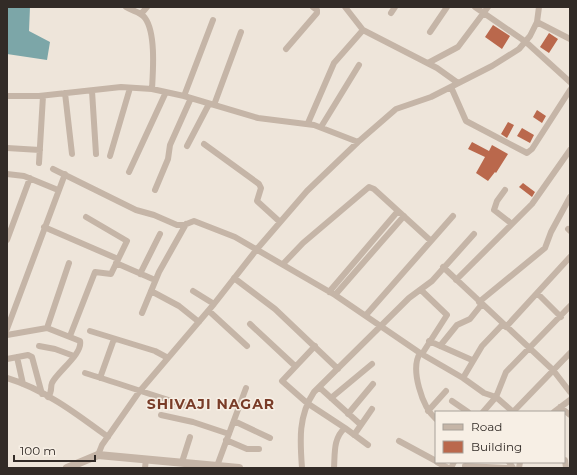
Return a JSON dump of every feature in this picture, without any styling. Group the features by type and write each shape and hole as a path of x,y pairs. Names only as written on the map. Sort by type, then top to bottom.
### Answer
{"street":[{"path":"126,7 146,18 152,45 152,89"},
{"path":"141,14 147,7"},
{"path":"286,49 317,13 317,10 312,7"},
{"path":"345,7 363,30 428,63 458,83"},
{"path":"391,13 395,7"},
{"path":"430,32 447,7"},
{"path":"475,7 526,42 570,82"},
{"path":"428,63 458,47 488,7"},
{"path":"98,454 139,392 214,304 257,249 307,192 358,142 396,109 431,97 492,66 519,49 526,42 537,22 540,7"},
{"path":"155,190 168,159 170,145 188,97 213,20"},
{"path":"537,22 570,39"},
{"path":"308,123 334,63 363,30"},
{"path":"187,146 211,104 241,32"},
{"path":"321,127 359,65"},
{"path":"450,87 466,121 527,153 532,149 570,90"},
{"path":"110,156 130,88"},
{"path":"7,96 43,96 92,90 130,88 152,89 188,97 258,118 308,123 358,142"},
{"path":"92,90 96,154"},
{"path":"129,172 166,92"},
{"path":"65,93 72,154"},
{"path":"39,163 43,96"},
{"path":"564,101 570,105"},
{"path":"204,144 259,184 261,188 256,201 280,222"},
{"path":"7,148 40,150"},
{"path":"456,280 532,204 570,150"},
{"path":"53,169 136,210 154,215 177,225 186,224 192,221 199,222 235,237 332,293 421,353 464,378 480,390 496,397 512,411"},
{"path":"7,174 30,178 58,190"},
{"path":"7,329 65,174"},
{"path":"7,240 30,178"},
{"path":"283,264 303,243 366,188 374,189 431,241"},
{"path":"505,190 497,201 494,210 512,224"},
{"path":"440,346 457,325 467,322 480,303 545,248 551,232 570,197"},
{"path":"332,293 398,211"},
{"path":"332,293 376,248 404,216"},
{"path":"366,315 453,216"},
{"path":"70,336 95,272 98,271 109,274 112,272 126,244 125,239 86,217"},
{"path":"142,313 155,280 186,224"},
{"path":"44,227 155,280"},
{"path":"140,274 160,234"},
{"path":"302,468 302,420 307,403 319,387 409,298 432,282 443,267 474,234"},
{"path":"371,243 376,248"},
{"path":"464,378 472,360 482,346 505,326 570,257"},
{"path":"47,328 69,263"},
{"path":"443,267 553,370 570,392"},
{"path":"234,278 275,309 338,369"},
{"path":"421,290 447,315 416,360 416,376 428,411 435,418"},
{"path":"151,291 184,310 199,322"},
{"path":"193,291 214,304"},
{"path":"537,293 561,317"},
{"path":"484,411 496,397 506,372 570,307"},
{"path":"209,310 247,346"},
{"path":"250,324 295,366"},
{"path":"7,335 47,328 70,336 81,343 74,356 52,382 52,390 45,396"},
{"path":"90,331 155,351 168,358"},
{"path":"100,378 114,338"},
{"path":"430,341 472,360"},
{"path":"39,346 55,349 74,356"},
{"path":"315,346 295,366 282,382 307,403 368,445"},
{"path":"514,411 570,353"},
{"path":"7,359 28,355 34,358 45,396"},
{"path":"17,357 23,384"},
{"path":"331,398 372,364"},
{"path":"85,373 139,392 184,405"},
{"path":"7,378 23,384 71,410 108,437"},
{"path":"348,414 373,384"},
{"path":"319,387 361,425"},
{"path":"217,466 246,388"},
{"path":"428,411 446,391"},
{"path":"555,411 570,400"},
{"path":"452,402 466,411"},
{"path":"560,407 570,415"},
{"path":"354,435 372,409"},
{"path":"161,415 193,422 227,437 247,449 259,449"},
{"path":"234,421 270,438"},
{"path":"334,468 336,442 339,433 345,428"},
{"path":"182,462 190,437"},
{"path":"399,441 435,461"},
{"path":"67,468 98,454 239,468"},
{"path":"145,468 146,459"},
{"path":"565,460 566,468"},
{"path":"439,463 448,468"},
{"path":"465,465 507,468"}],"water":[{"path":"7,7 30,7 29,31 50,42 47,60 7,54"}],"building":[{"path":"493,25 510,36 502,49 485,37"},
{"path":"549,33 558,39 549,53 540,47"},
{"path":"537,110 546,116 542,123 533,117"},
{"path":"508,122 514,125 507,138 501,134"},
{"path":"522,128 534,135 530,143 517,136"},
{"path":"472,142 489,151 492,145 508,154 496,173 495,172 488,181 476,173 485,157 468,149"},
{"path":"523,183 535,192 532,197 519,187"}],"district":[{"name":"SHIVAJI NAGAR","path":"211,404"}]}
